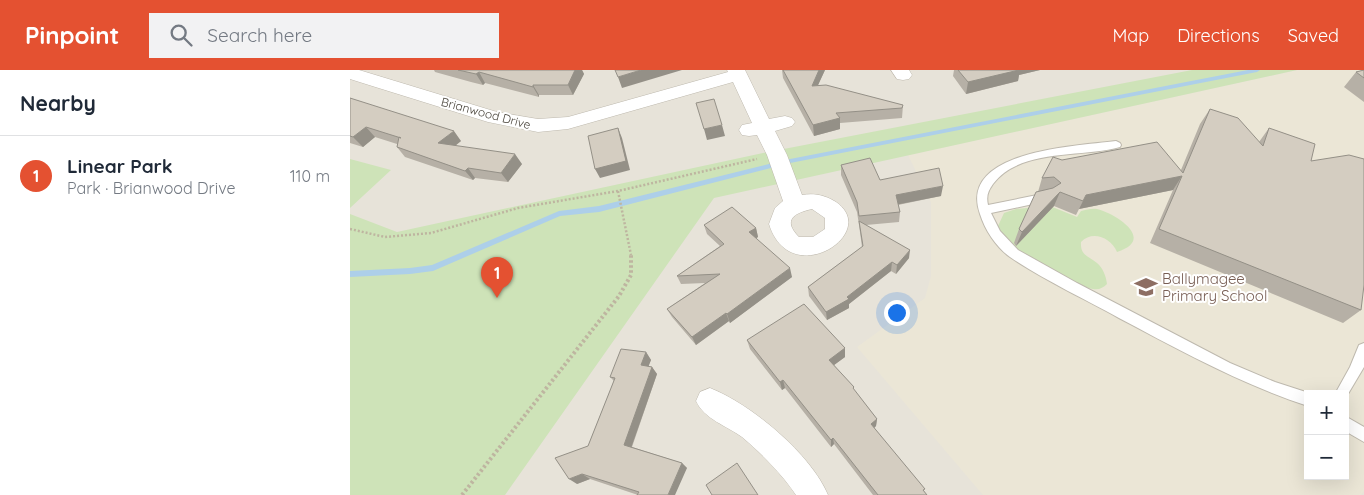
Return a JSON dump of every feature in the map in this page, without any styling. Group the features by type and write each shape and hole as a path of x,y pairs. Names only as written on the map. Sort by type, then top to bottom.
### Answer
{"street":[{"name":"Brianwood Drive","path":"350,73 522,125 547,127 568,123 737,72 755,128 777,155 795,204"},
{"path":"755,128 785,122"},
{"path":"710,401 752,428 798,472 813,495"}],"lane":[{"path":"1116,145 1055,153 1032,158 1000,169 986,186 981,198 987,221 997,237 1014,253 1145,326 1225,367 1273,388 1304,398"},
{"path":"984,210 1047,197"},
{"path":"1344,390 1356,370 1364,349"},
{"path":"1349,426 1364,435"}],"path":[{"path":"350,229 385,237 431,233 518,208 618,191 777,155"},
{"path":"462,495 619,296 631,275 632,259 618,191"}],"shaded area":[{"path":"350,70 1364,70 1364,495 350,495"},
{"name":"Ballymagee Primary School","path":"1297,70 1364,70 1364,491 1361,495 983,495 857,347 925,298 931,276 931,202 908,155"}],"green space":[{"path":"1192,70 1297,70 714,198 505,495 350,495 350,214 397,232 763,153"},
{"path":"350,159 391,170 350,208"},
{"path":"1050,206 1077,217 1081,211 1097,209 1114,216 1129,228 1133,234 1133,241 1128,247 1117,252 1110,242 1101,237 1090,236 1081,242 1084,253 1103,270 1107,284 1104,287 1093,289 1061,277 1012,249 1003,239 998,226 1004,213 1016,209"}],"building":[{"path":"458,70 575,70 568,85 533,85 533,87 479,72 476,74"},
{"path":"615,70 641,70 618,77"},
{"path":"783,70 819,70 812,86 826,85 903,105 902,108 836,113 840,118 813,125"},
{"path":"958,70 1019,70 968,82"},
{"path":"1364,70 1364,78 1356,72"},
{"path":"350,98 454,131 438,143 515,154 501,173 468,168 465,171 397,147 399,137 366,127 353,137 350,136"},
{"path":"714,99 722,125 704,129 696,103"},
{"path":"1210,109 1238,118 1263,146 1269,128 1315,144 1311,161 1349,155 1364,159 1364,285 1361,310 1159,229 1182,176 1086,195 1083,201 1060,192 1022,232 1019,229 1036,192 1053,188 1061,183 1054,177 1042,178 1053,157 1062,160 1157,142 1183,173"},
{"path":"618,128 626,161 595,169 588,136"},
{"path":"870,158 880,180 939,168 943,186 896,195 900,212 859,216 857,202 841,165"},
{"path":"732,207 756,228 749,232 790,268 692,337 667,309 720,274 677,276 724,244 704,225"},
{"path":"859,221 910,250 897,265 892,262 847,297 849,299 826,312 808,287 863,246"},
{"path":"804,304 845,348 829,360 854,387 877,419 871,424 925,489 923,490 927,495 878,495 833,438 831,440 783,380 780,382 747,340"},
{"path":"621,349 646,352 641,365 652,367 624,445 682,463 668,495 637,495 639,492 582,474 569,479 555,458 588,446 615,378 610,377"},
{"path":"737,463 758,495 712,495 706,485"}],"waterway":[{"path":"785,162 1257,70"},
{"path":"350,274 433,268 559,214 599,209 773,165"}],"place":[{"name":"Ballymagee Primary School","path":"1146,287"},
{"name":"Linear Park","path":"497,298"}]}
